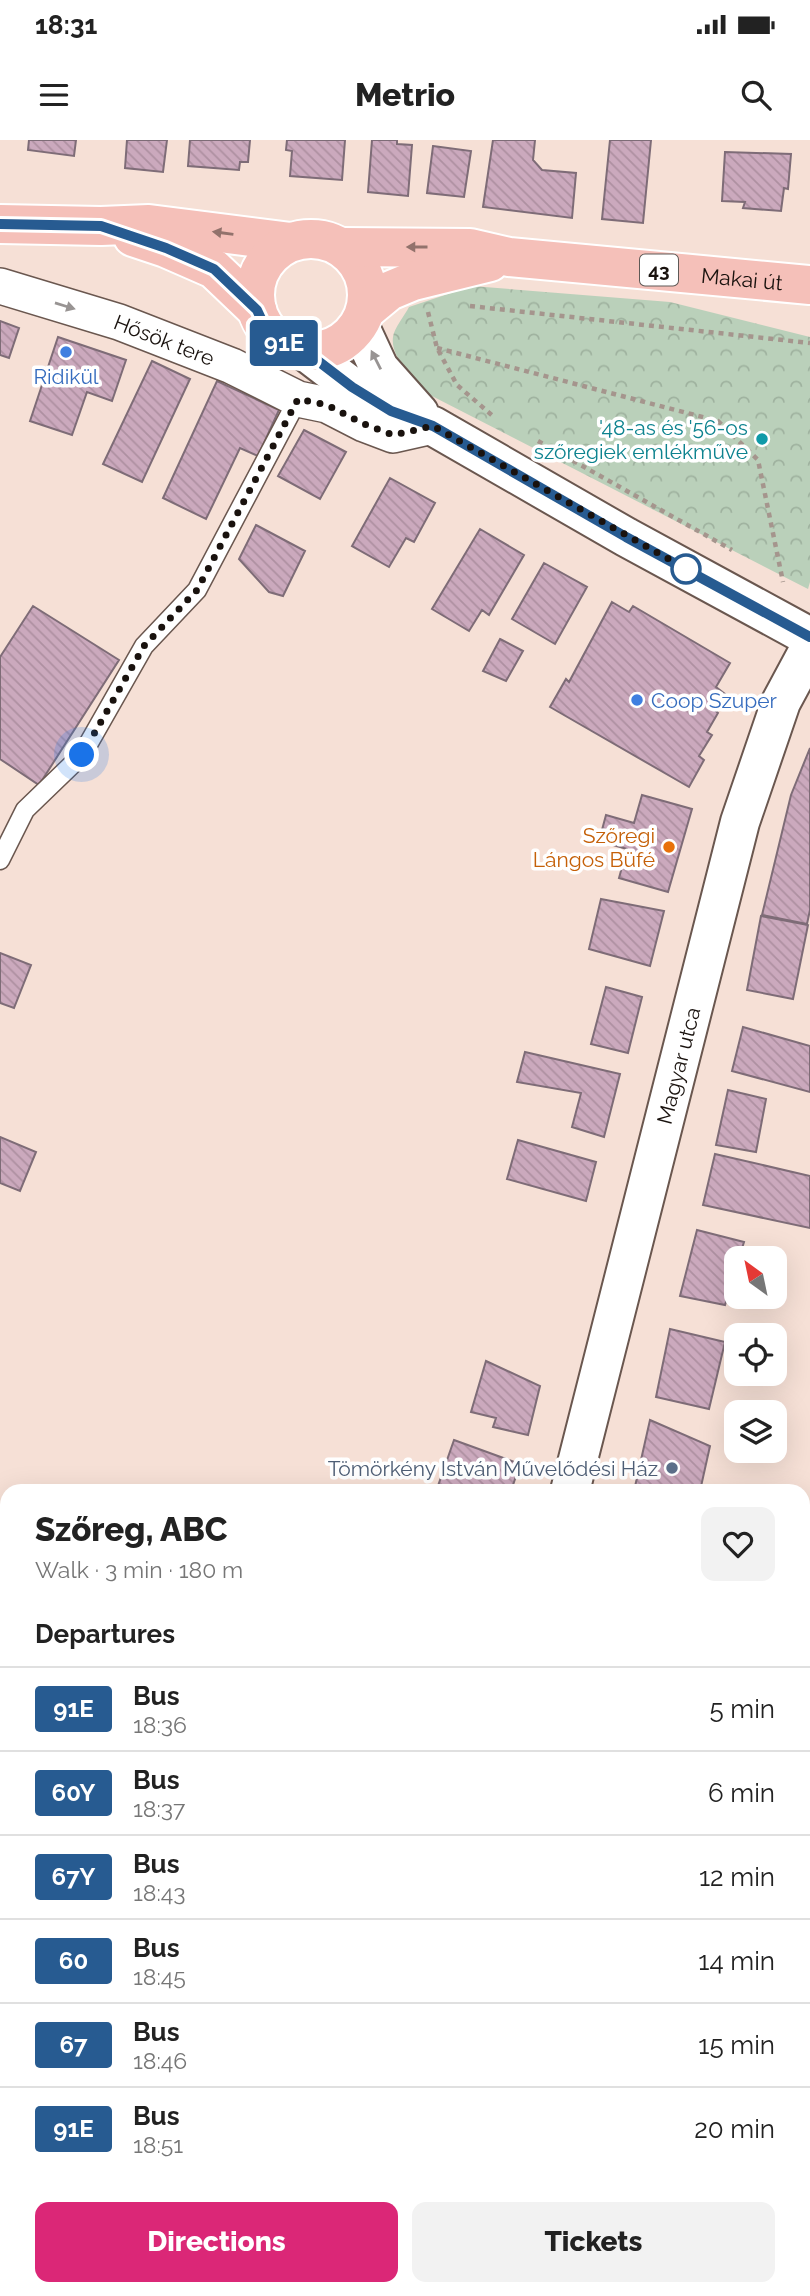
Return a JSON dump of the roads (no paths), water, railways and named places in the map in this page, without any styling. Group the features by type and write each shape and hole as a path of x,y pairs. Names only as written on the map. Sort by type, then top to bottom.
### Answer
{"main road":[{"name":"Makai út","path":"0,224 149,224 291,242 326,240 342,247 470,248 509,257 810,285"},
{"name":"Makai út","path":"101,226 166,248 214,269 257,310 274,338 305,351 326,349 345,340 389,291 413,281 509,257"},
{"path":"257,310 255,294 258,277 271,257 291,242"},
{"path":"342,247 353,257 366,281 368,296 362,318"}],"street":[{"name":"Hősök tere","path":"0,286 119,322 232,366 298,399 327,405 393,435 433,426"},
{"path":"362,318 379,368 401,395 433,426"},
{"path":"305,351 352,387 391,411 433,426 491,461 810,637"},
{"name":"Magyar utca","path":"572,1484 740,822 781,702 810,648"}],"lane":[{"path":"0,860 25,810 82,755 144,646 197,590 298,399"}],"place":[{"name":"Ridikül","path":"66,352"},
{"name":"'48-as és '56-os szőregiek emlékműve","path":"762,439"},
{"name":"Coop Szuper","path":"637,700"},
{"name":"Szőregi Lángos Büfé","path":"669,847"},
{"name":"Tömörkény István Művelődési Ház","path":"672,1468"}]}
